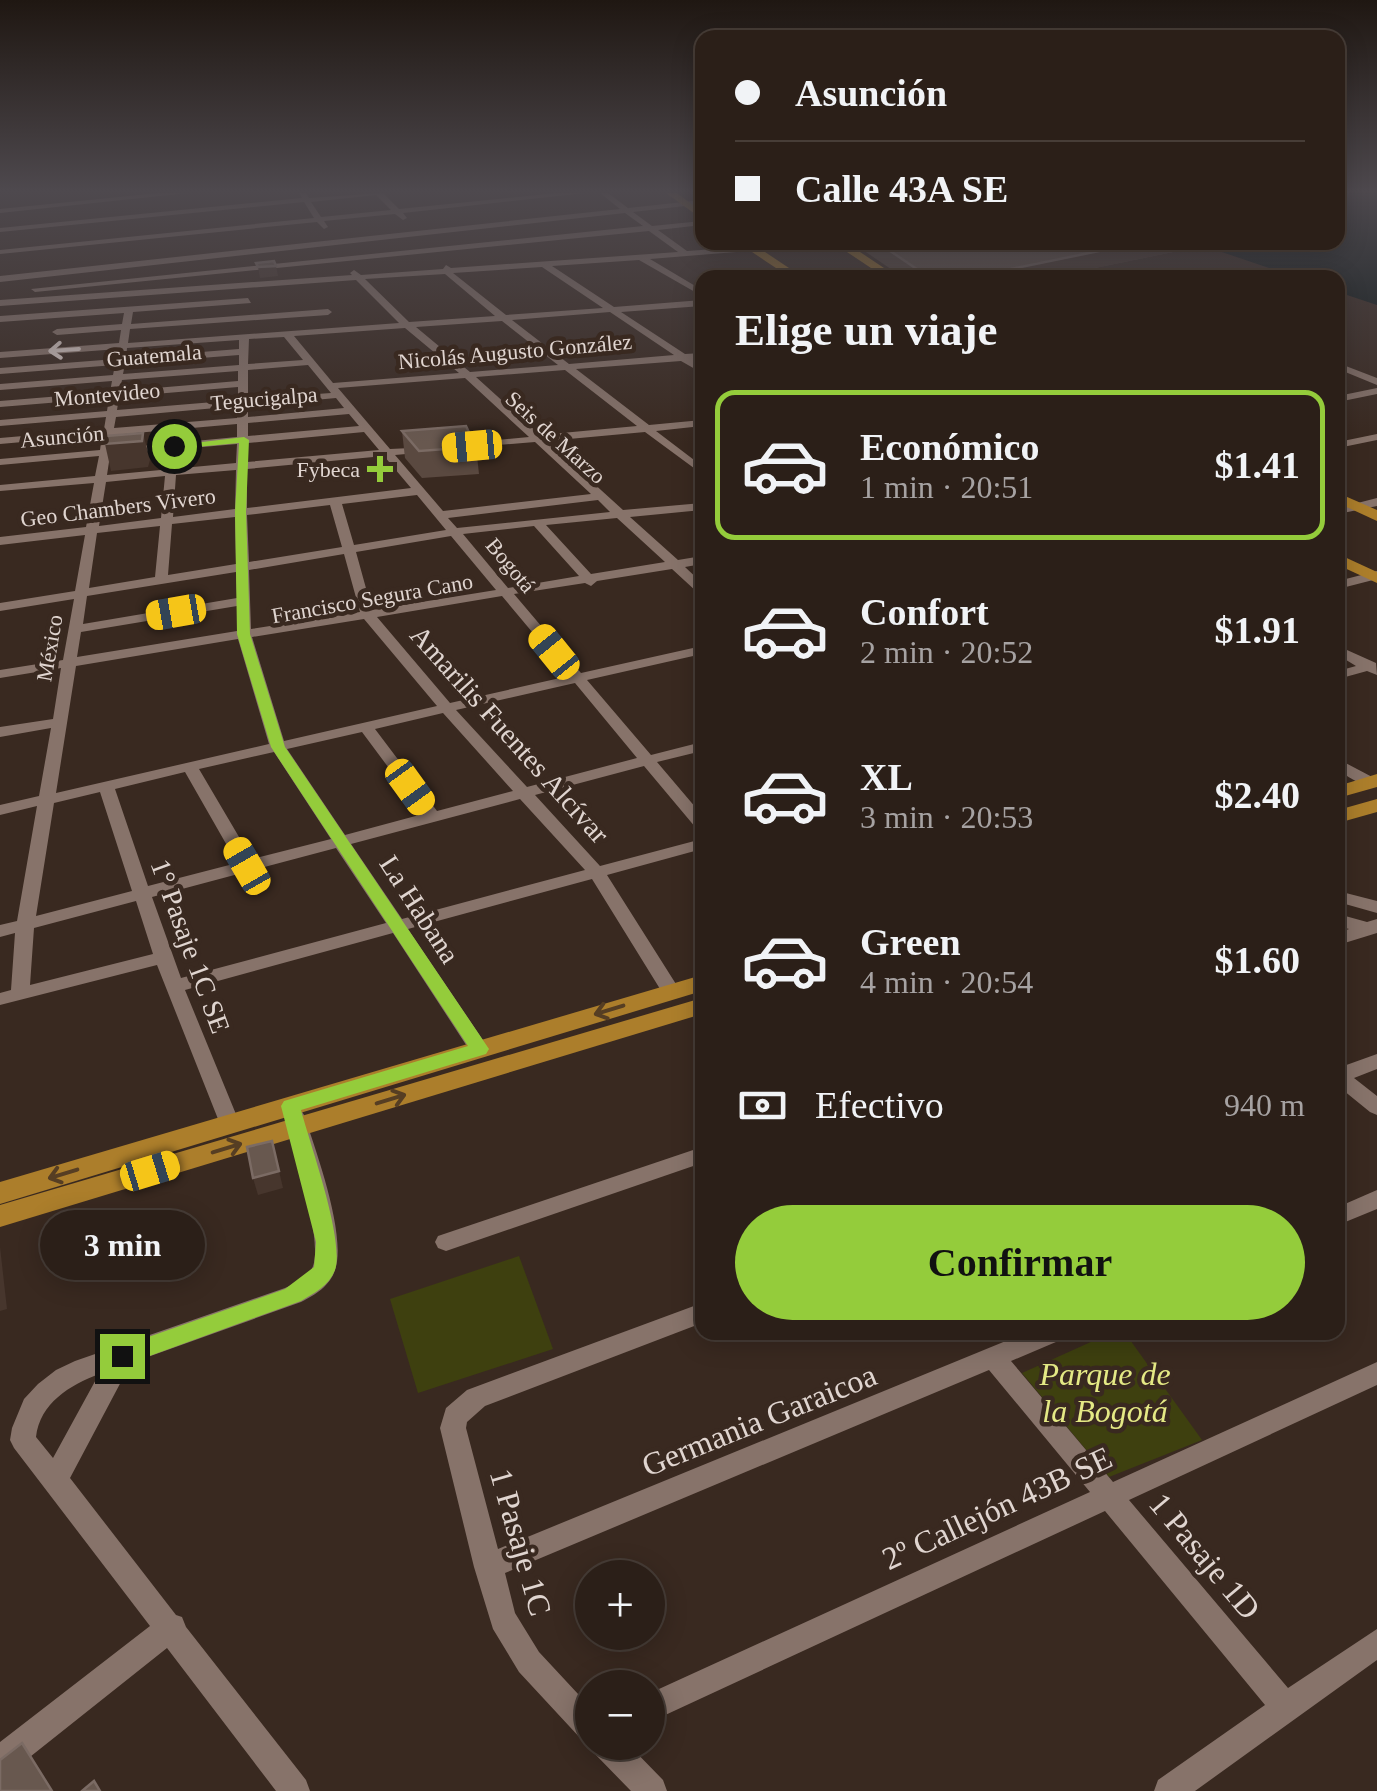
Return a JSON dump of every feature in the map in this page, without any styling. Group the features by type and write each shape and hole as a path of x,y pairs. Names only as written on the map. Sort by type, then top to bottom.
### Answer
{"main road":[{"path":"1345,501 1377,516"},
{"path":"1345,562 1376,577"},
{"path":"1345,790 1373,781"},
{"path":"1345,815 1377,805"},
{"path":"0,1216 480,1049 695,984"},
{"path":"0,1193 230,1124 294,1116 695,1008"}],"street":[{"path":"0,279 25,277"},
{"path":"64,277 67,298"},
{"path":"151,308 152,277"},
{"path":"0,292 157,277"},
{"path":"253,277 256,285"},
{"path":"0,303 376,277"},
{"path":"453,277 695,461"},
{"path":"567,277 695,359"},
{"name":"Seis de Marzo","path":"357,278 406,324 404,328 432,346 618,515 682,566"},
{"path":"304,282 309,294"},
{"path":"0,355 613,308 695,297"},
{"path":"0,319 248,302"},
{"path":"318,303 344,329"},
{"name":"México","path":"10,996 129,310"},
{"path":"57,332 328,312"},
{"name":"Bogotá","path":"286,333 695,818"},
{"name":"La Habana","path":"244,336 240,512 244,639 278,747 480,1049"},
{"path":"0,371 243,352"},
{"name":"Nicolás Augusto González","path":"334,390 575,367 695,360"},
{"name":"Guatemala","path":"0,388 310,362"},
{"path":"1345,369 1377,382"},
{"path":"1345,372 1350,371"},
{"path":"0,404 243,384"},
{"name":"Montevideo","path":"0,423 242,403 334,390"},
{"path":"1345,397 1377,390"},
{"name":"Tegucigalpa","path":"0,442 352,411"},
{"path":"0,488 695,425"},
{"name":"Asunción","path":"0,462 366,429"},
{"path":"1345,444 1371,439 1377,445"},
{"path":"161,581 171,472"},
{"name":"Geo Chambers Vivero","path":"0,541 419,491"},
{"path":"440,515 598,497"},
{"name":"Amarilis Fuentes Alcívar","path":"335,501 370,618 446,708 597,873 672,992"},
{"path":"1345,509 1377,502"},
{"path":"0,607 455,532 695,509"},
{"path":"455,532 618,515"},
{"path":"540,526 589,580"},
{"name":"Francisco Segura Cano","path":"0,677 682,566"},
{"path":"1345,584 1376,577"},
{"path":"75,629 243,601"},
{"path":"0,810 695,652"},
{"path":"1345,653 1374,667"},
{"path":"1345,673 1374,667"},
{"path":"0,732 60,722"},
{"path":"366,726 433,817"},
{"path":"0,932 695,748"},
{"path":"190,767 247,866"},
{"path":"1345,767 1373,781"},
{"name":"1° Pasaje 1C SE","path":"106,786 174,986 230,1124"},
{"path":"174,986 695,846"},
{"path":"1345,898 1377,907"},
{"path":"1345,922 1374,928"},
{"path":"1345,937 1374,928"},
{"path":"10,996 163,956"},
{"path":"1345,1073 1377,1062"},
{"path":"1345,1082 1377,1107"},
{"path":"294,1116 328,1256 318,1280 293,1295 75,1372 35,1402 23,1440 172,1627 295,1791"},
{"path":"446,1242 695,1156"},
{"path":"1345,1213 1377,1199"},
{"name":"1 Pasaje 1C","path":"575,1711 512,1639 488,1567 453,1428 462,1406 476,1398 695,1316"},
{"name":"Germania Garaicoa","path":"488,1567 1036,1340"},
{"path":"55,1480 122,1356"},
{"name":"1 Pasaje 1D","path":"994,1358 1285,1707"},
{"name":"2º Callejón 43B SE","path":"665,1701 1377,1373"},
{"path":"0,1761 172,1627"},
{"path":"1169,1791 1377,1643"},
{"path":"622,1760 652,1791"}],"green space":[{"path":"519,1256 553,1349 418,1393 390,1299"},
{"name":"Parque de la Bogotá","path":"1095,1340 1130,1340 1202,1440 1109,1477 1022,1373"}],"shaded area":[{"path":"1345,277 1377,277 1377,305 1345,294"}],"building":[{"path":"466,426 476,447 419,451 402,431"},
{"path":"143,433 142,441 105,444 106,436"},
{"path":"272,1141 279,1171 253,1178 247,1147"},
{"path":"22,1743 52,1791 0,1791 0,1760"},
{"path":"94,1781 100,1791 82,1791"}],"place":[{"name":"Fybeca","path":"380,469"}],"route":[{"path":"122,1356 293,1295 318,1280 328,1256 326,1242 291,1106 480,1049 278,747 244,634 240,512 244,440 174,446"}]}
